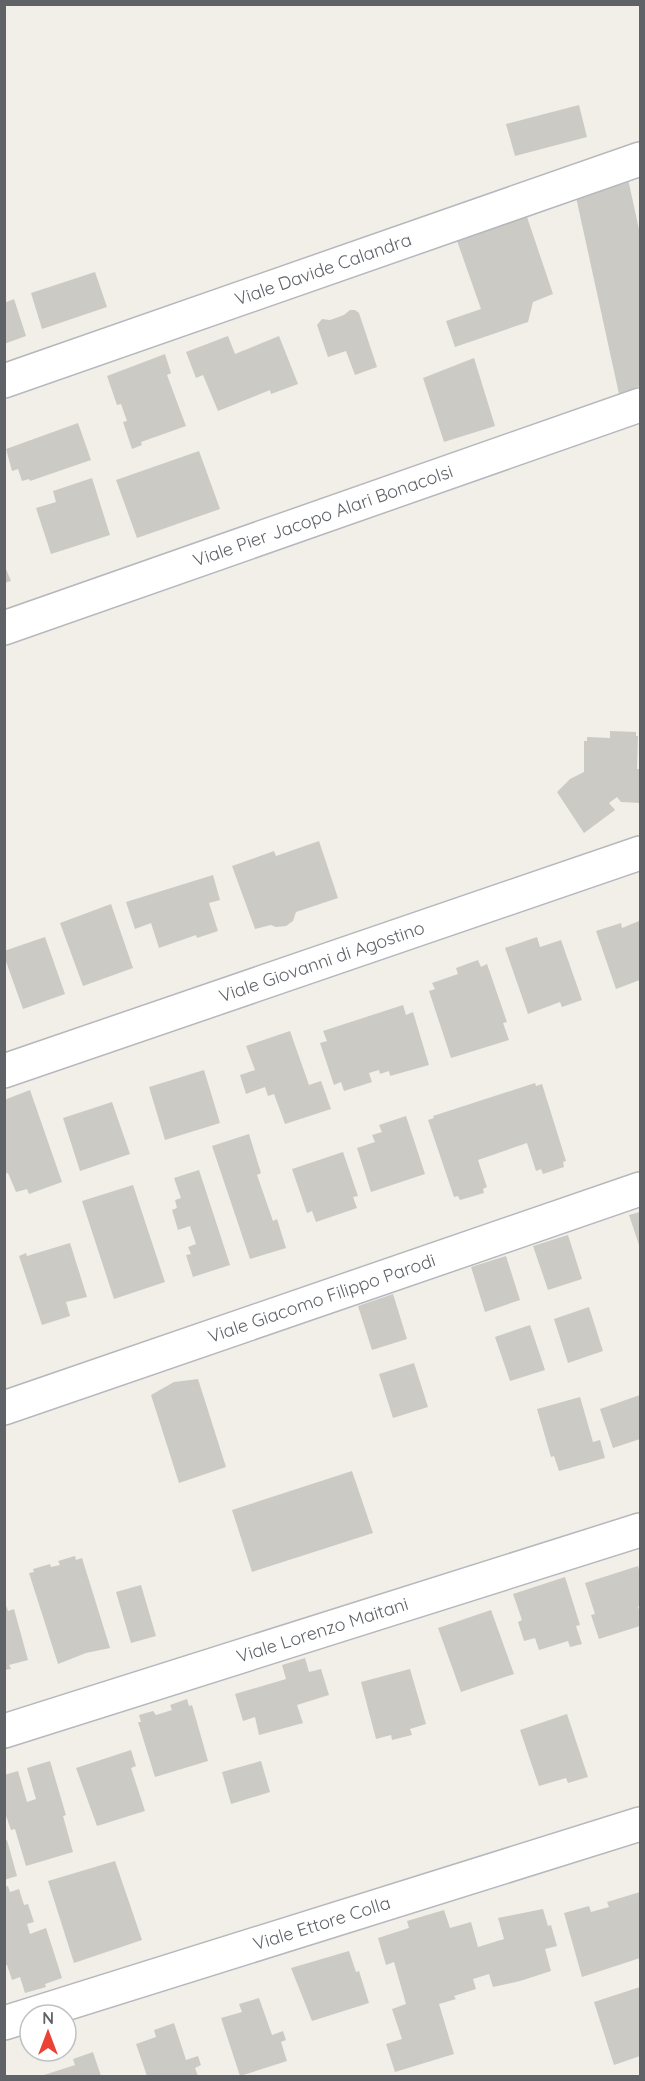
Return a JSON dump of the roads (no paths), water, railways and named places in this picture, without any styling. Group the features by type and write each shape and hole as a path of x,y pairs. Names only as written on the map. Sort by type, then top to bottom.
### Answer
{"street":[{"name":"Viale Davide Calandra","path":"4,381 640,159"},
{"name":"Viale Pier Jacopo Alari Bonacolsi","path":"4,628 640,405"},
{"name":"Viale Giovanni di Agostino","path":"4,1071 640,853"},
{"name":"Viale Giacomo Filippo Parodi","path":"4,1408 640,1189"},
{"name":"Viale Lorenzo Maitani","path":"4,1731 640,1530"},
{"name":"Viale Ettore Colla","path":"4,2023 640,1824"}]}
